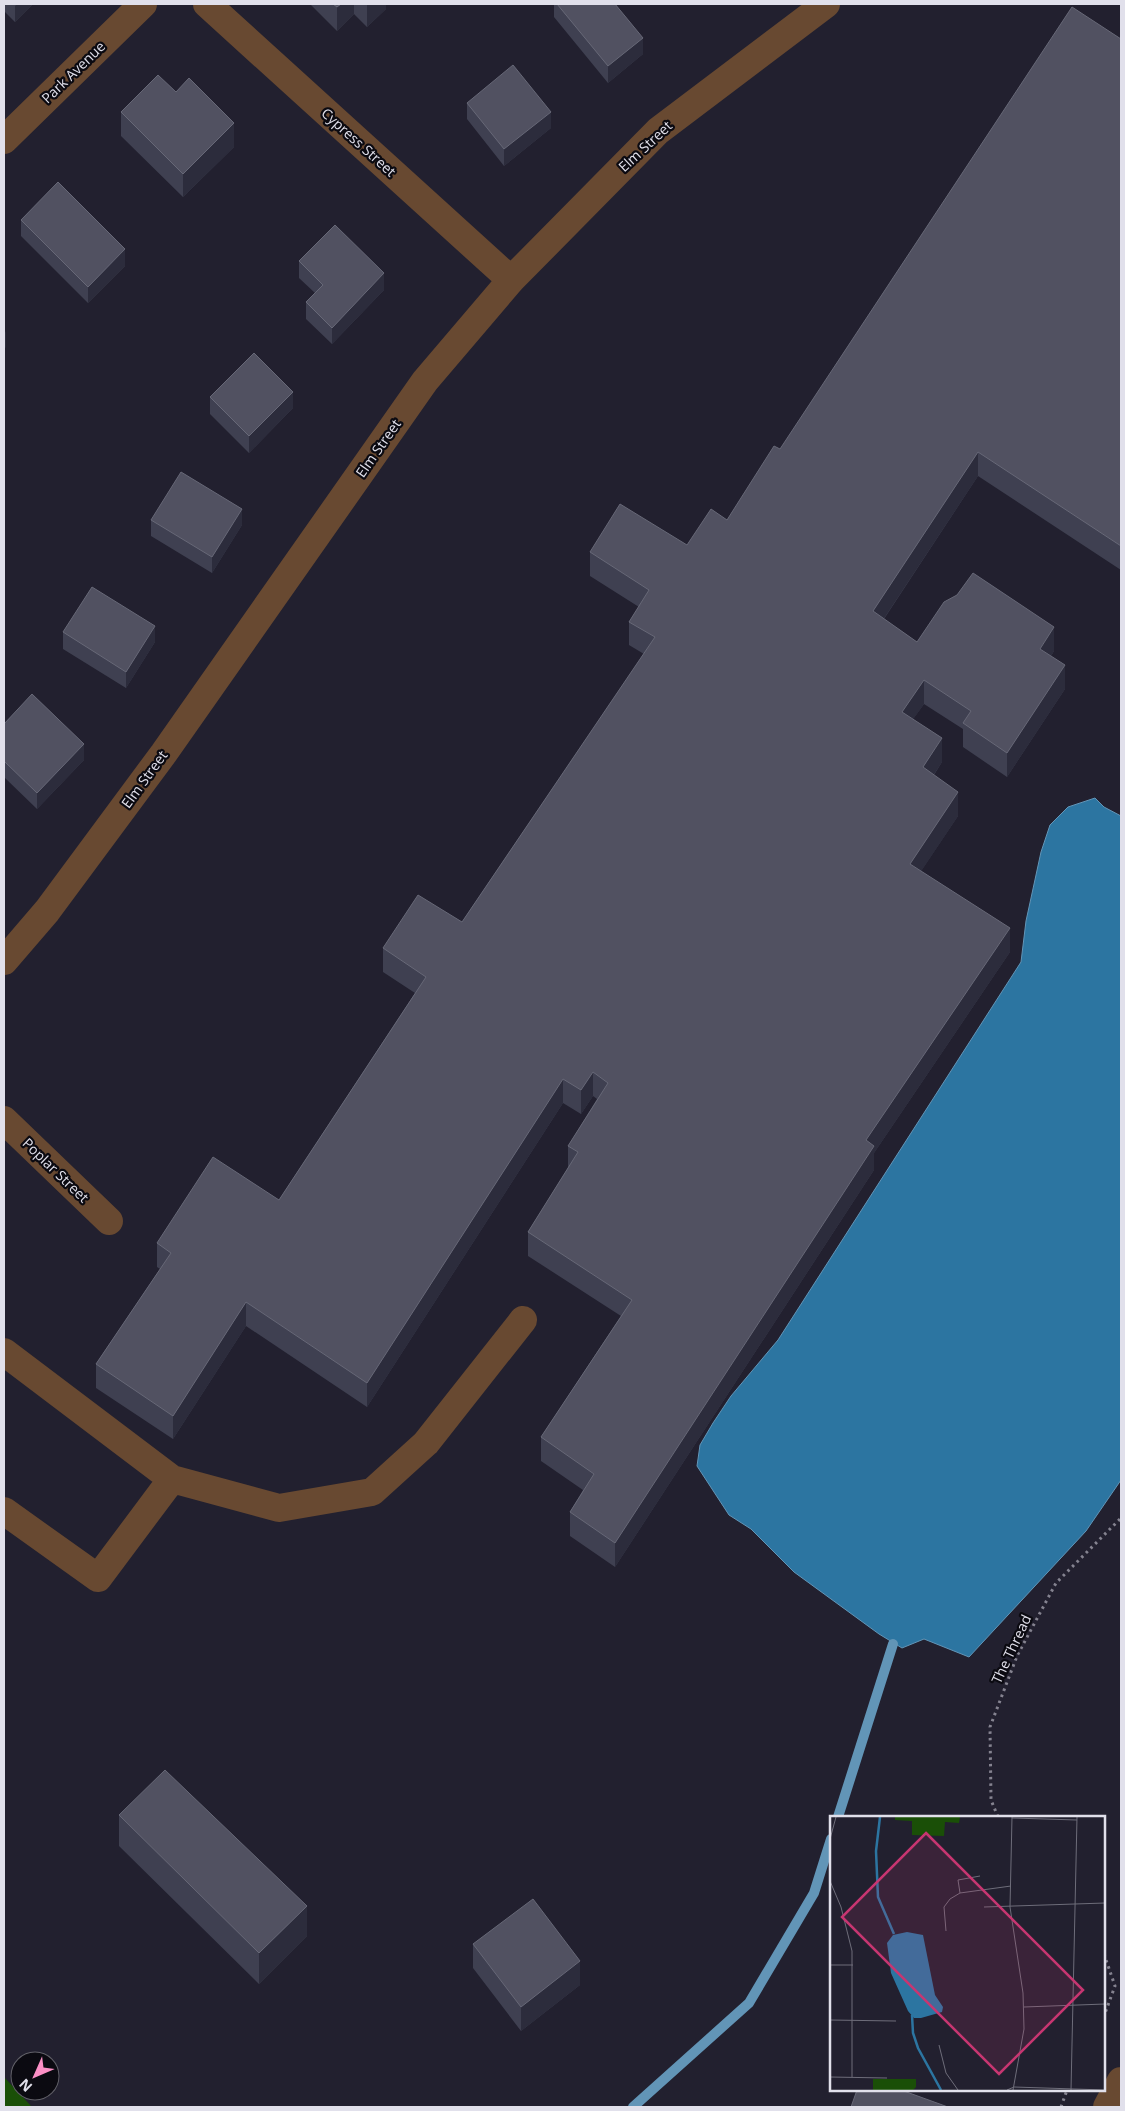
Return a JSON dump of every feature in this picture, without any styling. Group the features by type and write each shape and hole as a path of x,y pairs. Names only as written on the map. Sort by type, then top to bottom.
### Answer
{"street":[{"name":"Park Avenue","path":"4,140 143,4"},
{"name":"Cypress Street","path":"207,4 511,280"},
{"name":"Elm Street","path":"4,961 46,911 164,753 425,381 511,280 658,130 826,4"},
{"name":"Poplar Street","path":"4,1120 109,1221"},
{"path":"4,1352 172,1479 279,1508 372,1492 426,1443 523,1320"},
{"path":"4,1510 98,1578 172,1479"},
{"path":"1107,2107 1121,2081"}],"path":[{"name":"The Thread","path":"998,1816 991,1800 990,1727 1017,1656 1056,1582 1121,1518"},
{"path":"1105,1957 1115,1986 1105,2013"},
{"path":"1062,2107 1067,2091"}],"green space":[{"path":"4,2077 10,2083 10,2101 26,2101 32,2107 4,2107"}],"water":[{"path":"1095,798 1104,807 1121,816 1121,1480 1086,1531 969,1657 924,1639 902,1648 879,1634 794,1572 751,1529 729,1515 697,1466 700,1445 731,1396 778,1340 1021,962 1026,921 1041,852 1050,825 1068,807"}],"building":[{"path":"557,4 615,4 643,38 608,66"},
{"path":"1072,7 1121,39 1121,546 978,452 873,611 917,642 944,602 957,595 973,573 1054,627 1040,649 1065,665 1007,753 963,723 971,711 924,680 902,712 942,738 923,767 958,792 910,864 1010,928 866,1140 874,1146 615,1543 570,1512 594,1474 541,1437 632,1300 528,1232 578,1152 568,1146 608,1083 593,1072 581,1090 563,1079 367,1383 246,1302 173,1416 96,1364 171,1253 157,1243 213,1157 279,1200 426,977 383,948 418,895 462,922 655,637 629,622 649,590 590,552 620,504 687,545 711,509 727,520 774,446 780,449"},
{"path":"513,65 551,112 504,149 467,103"},
{"path":"158,75 176,92 189,78 234,123 183,174 121,112"},
{"path":"58,182 125,249 88,287 21,220"},
{"path":"335,225 384,273 332,328 306,302 323,285 299,261"},
{"path":"254,353 293,392 249,436 210,397"},
{"path":"181,472 242,509 212,557 151,520"},
{"path":"92,587 155,626 126,672 63,632"},
{"path":"32,694 84,744 37,793 4,761 4,724"},
{"path":"165,1770 307,1906 259,1953 119,1815"},
{"path":"533,1899 580,1961 521,2007 473,1944"},
{"path":"857,2091 904,2091 948,2107 851,2107"}],"waterway":[{"path":"838,1816 893,1644"},
{"path":"633,2107 749,2003 814,1893 830,1842"}]}
